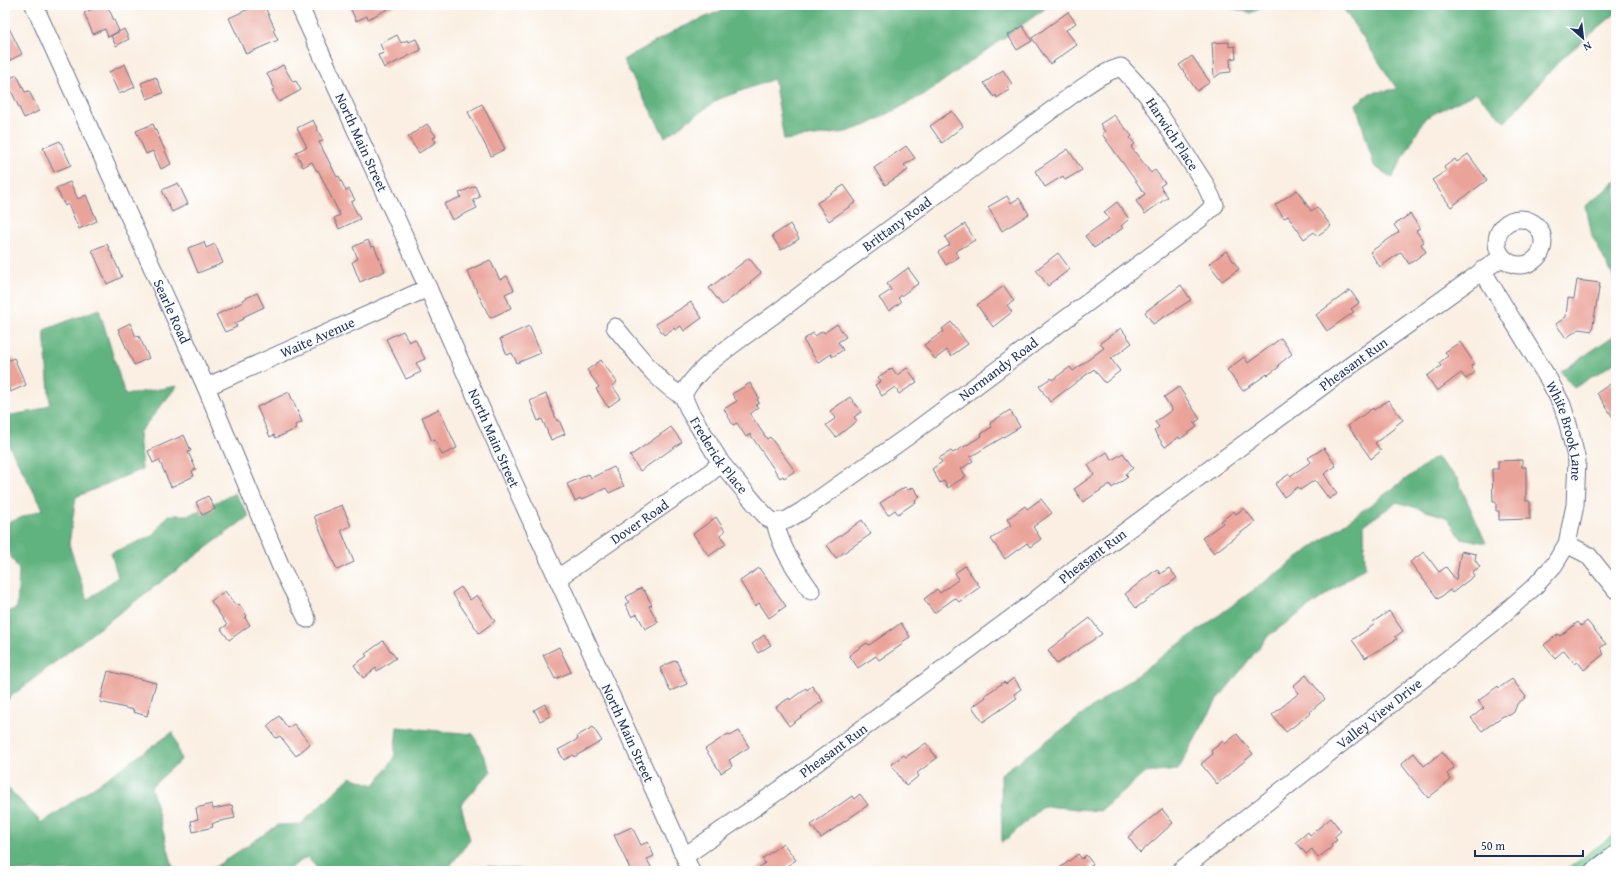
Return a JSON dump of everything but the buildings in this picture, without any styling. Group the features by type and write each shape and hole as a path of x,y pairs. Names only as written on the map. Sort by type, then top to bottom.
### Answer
{"street":[{"name":"Searle Road","path":"34,5 206,387 281,567 307,620"},
{"name":"North Main Street","path":"299,5 428,288 510,474 688,864"},
{"name":"Harwich Place","path":"1122,68 1147,95 1205,184 1215,205"},
{"name":"Brittany Road","path":"683,396 694,379 712,361 823,278 1072,95 1113,69 1122,68"},
{"name":"Normandy Road","path":"775,522 787,520 802,511 911,434 1200,219 1215,205"},
{"name":"Pheasant Run","path":"688,864 781,789 1084,563 1502,256"},
{"name":"White Brook Lane","path":"1482,270 1549,380 1562,405 1568,424 1577,461 1574,505 1567,544"},
{"name":"Waite Avenue","path":"206,387 428,288"},
{"path":"615,327 664,384 675,393 683,396"},
{"name":"Frederick Place","path":"683,396 690,412 721,463 763,513 775,522"},
{"name":"Dover Road","path":"558,578 707,475 721,463"},
{"path":"775,522 787,556 811,591"},
{"path":"1567,544 1588,555 1616,590"},
{"name":"Valley View Drive","path":"1180,871 1492,624 1534,587 1554,564 1567,544"},
{"path":"1593,871 1616,854"}],"green space":[{"path":"734,5 1050,5 925,94 867,125 846,132 784,140 774,79 719,99 665,137 623,60 678,29"},
{"path":"1219,5 1267,5 1251,13"},
{"path":"1341,5 1616,5 1616,13 1560,60 1505,122 1476,93 1425,118 1392,178 1374,166 1356,104 1370,93 1397,89"},
{"path":"1616,181 1616,282 1592,236 1586,206"},
{"path":"99,309 125,395 177,386 139,433 142,469 76,497 69,544 87,600 118,577 111,553 152,536 168,515 189,515 235,493 249,516 94,632 5,701 5,613 17,608 19,570 5,547 5,524 43,509 5,438 5,416 35,411 50,404 44,330"},
{"path":"1616,334 1616,362 1574,388 1561,372"},
{"path":"1436,457 1457,478 1486,543 1461,538 1446,517 1397,502 1364,525 1365,567 1268,636 1215,703 1178,770 1145,773 1100,811 1044,806 1002,843 1001,774"},
{"path":"397,727 473,734 491,771 461,805 470,840 446,871 320,871 307,857 286,871 209,871 278,825 301,824 350,777 374,785 394,759"},
{"path":"173,732 181,760 151,787 174,871 5,871 5,785 42,823"},
{"path":"1616,833 1616,871 1565,871"},
{"path":"487,866 530,870 531,871 482,871"}]}
